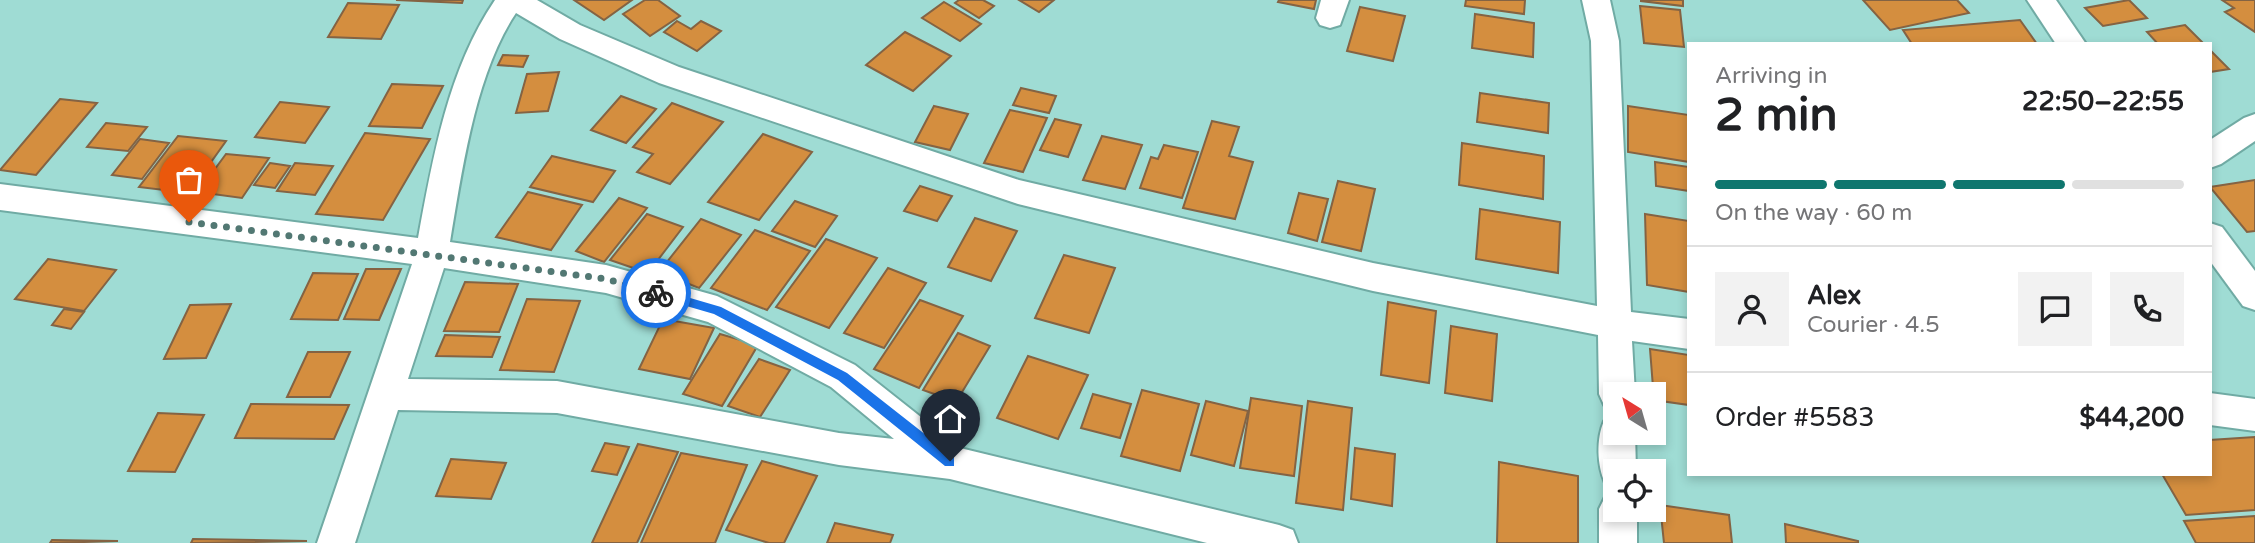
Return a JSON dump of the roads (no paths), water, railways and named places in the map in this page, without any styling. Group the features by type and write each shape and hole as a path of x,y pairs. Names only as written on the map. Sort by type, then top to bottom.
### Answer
{"street":[{"path":"336,543 432,253 451,144 487,34 513,0 570,32 669,75 1018,192 1373,277 1616,324 1687,334"},
{"path":"1596,0 1605,41 1617,382"},
{"path":"2041,0 2071,42"},
{"path":"2212,155 2255,126"},
{"path":"0,197 432,253 606,279 717,310 842,376 950,461"},
{"path":"2212,239 2255,296"},
{"path":"385,394 556,397 839,449 950,461 1279,543"},
{"path":"2212,409 2255,415"},
{"path":"1618,522 1618,543"}]}
